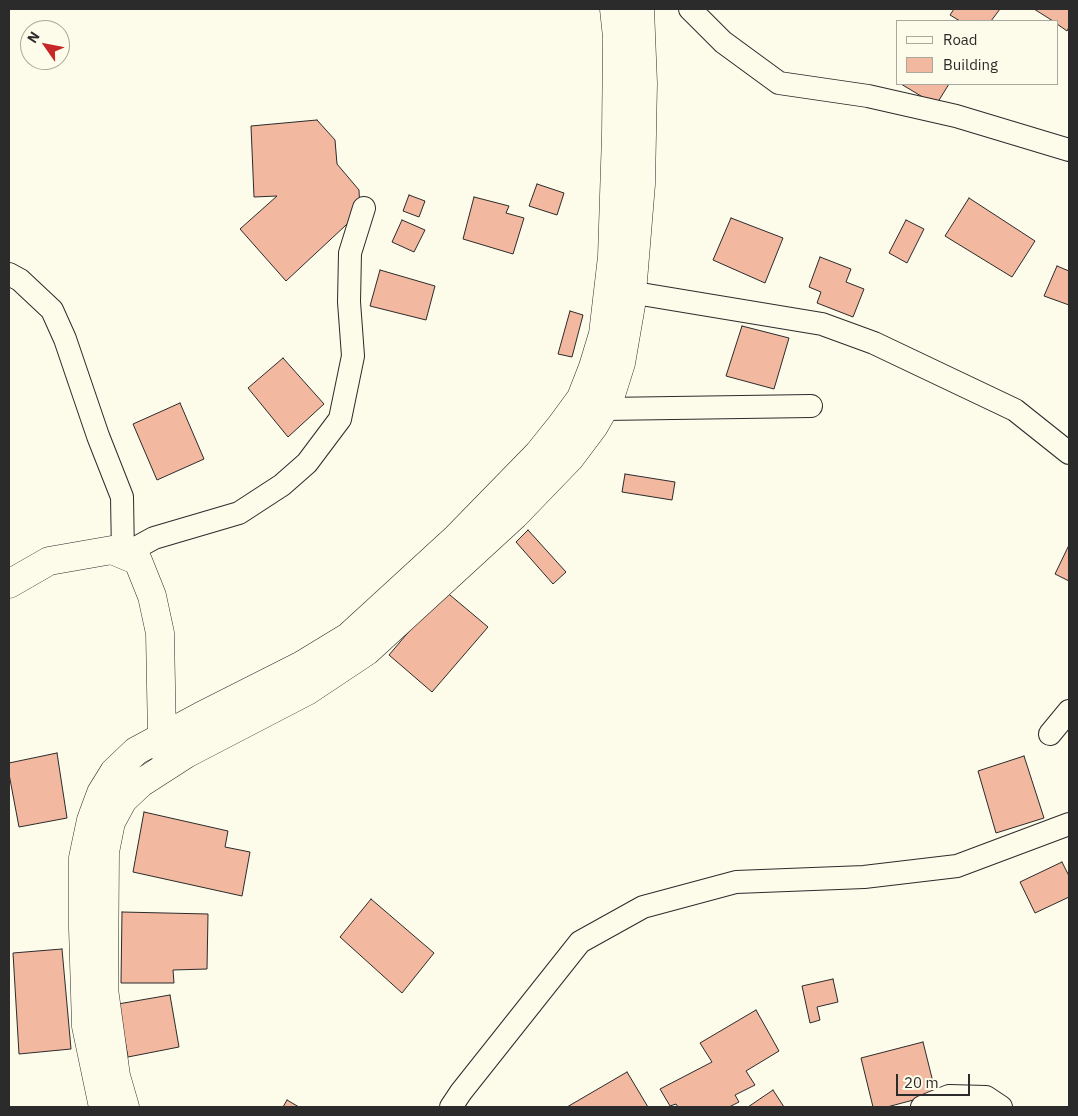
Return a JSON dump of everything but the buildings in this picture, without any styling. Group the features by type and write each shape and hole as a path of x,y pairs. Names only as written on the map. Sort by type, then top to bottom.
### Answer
{"street":[{"path":"614,9 617,37 612,257 620,290"},
{"path":"103,1107 86,1026 83,858 91,820 101,793 114,772 136,751 302,665 348,637 456,538 538,454 562,424 592,404 610,398 621,363 620,290 641,184 643,82 640,9"},
{"path":"690,9 723,42 779,82 868,96 956,116 1069,150"},
{"path":"123,554 154,538 239,514 282,486 307,463 340,419 353,356 349,302 350,253 364,208"},
{"path":"9,274 20,280 52,310 65,339 98,436 122,497 123,554"},
{"path":"620,290 822,324 874,343 1016,410 1069,453"},
{"path":"592,404 810,406"},
{"path":"125,1107 116,1076 104,989 105,852 111,822 123,800 140,783 169,764 307,691 367,651 515,515 570,458 594,426 592,404"},
{"path":"9,584 49,561 112,550 138,561 152,596 160,633 162,738 169,764"},
{"path":"1050,734 1069,711"},
{"path":"450,1107 580,942 644,907 736,882 864,877 957,866 1069,824"},
{"path":"922,1107 949,1096 968,1096 986,1097 1001,1107"}]}
